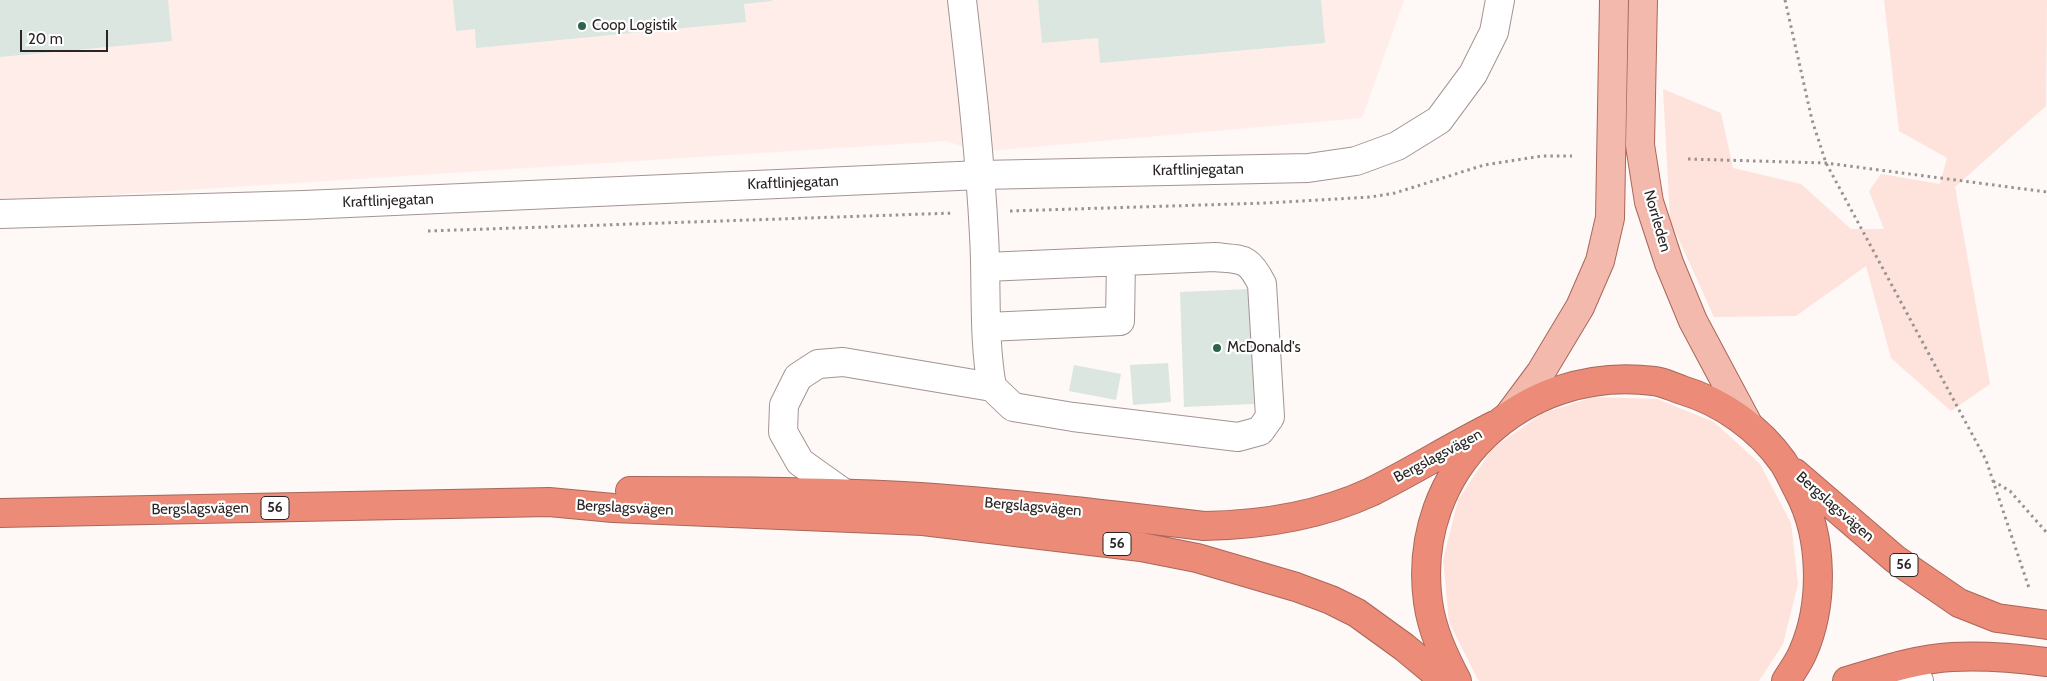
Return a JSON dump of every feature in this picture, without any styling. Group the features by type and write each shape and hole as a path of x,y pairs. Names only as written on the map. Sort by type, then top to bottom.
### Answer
{"highway":[{"name":"56","path":"1458,681 1444,657 1428,603 1426,575 1428,547 1434,519 1444,492 1475,445 1502,420 1554,391 1604,379 1655,381 1704,397 1748,424 1783,463 1806,506 1818,554 1817,604 1803,651 1786,681"},
{"name":"Bergslagsvägen","path":"549,502 612,491 845,494 1003,504 1204,526 1253,524 1310,514 1369,492 1502,420"},
{"name":"Bergslagsvägen","path":"1783,463 1895,559 1959,603 1997,618 2047,625"},
{"name":"Bergslagsvägen","path":"0,513 549,502 612,508 923,521 1141,547 1197,558 1296,587 1348,609 1404,646 1445,681"},
{"path":"1848,681 1910,673 1950,657 2016,658 2047,662"}],"main road":[{"path":"1502,420 1541,372 1580,307 1600,261 1610,218 1614,0"},
{"name":"Norrleden","path":"1643,0 1640,145 1649,202 1669,263 1693,321 1748,424"}],"street":[{"path":"962,0 981,175 986,266 987,357 992,387"},
{"name":"Kraftlinjegatan","path":"0,214 324,204 981,175 1308,168 1356,161 1397,146 1439,120 1473,74 1494,32 1500,0"},
{"path":"845,494 800,462 783,432 784,404 798,377 818,364 843,362 992,387 1013,407 1073,417 1238,437 1260,431 1270,417 1262,284 1254,269 1245,260 1215,258 986,266"},
{"path":"987,327 1120,321 1121,261"}],"path":[{"path":"1785,0 1812,120 1826,163 1986,460 2029,588"},
{"path":"419,231 1266,203 1371,197 1395,193 1484,166 1542,156 1572,156"},
{"path":"1688,159 1826,163 2047,192"},
{"path":"1993,481 2010,491 2029,510 2047,533"}],"shaded area":[{"path":"0,0 1404,0 1362,118 977,152 947,141 0,202"},
{"path":"1884,0 2047,0 2046,106 1955,187 1990,384 1951,411 1891,358 1866,266 1796,316 1714,317 1670,220 1663,89 1721,113 1733,168 1801,184 1851,229 1884,229 1869,191 1881,174 1940,184 1947,158 1899,131"},
{"path":"1595,397 1657,399 1714,422 1760,464 1791,523 1798,584 1783,644 1759,681 1480,681 1477,678 1449,622 1443,560 1458,500 1492,449 1543,413"}],"building":[{"path":"0,0 168,0 172,41 0,57"},
{"name":"Coop Logistik","path":"453,0 772,1 744,4 746,22 476,48 475,29 456,31"},
{"path":"1038,0 1321,0 1325,43 1100,63 1098,38 1042,43"},
{"name":"McDonald's","path":"1249,289 1254,404 1184,407 1180,292"},
{"path":"1168,363 1171,402 1133,405 1130,365"},
{"path":"1074,365 1121,374 1116,400 1069,391"}],"place":[{"name":"Coop Logistik","path":"582,26"},
{"name":"McDonald's","path":"1217,348"}]}
